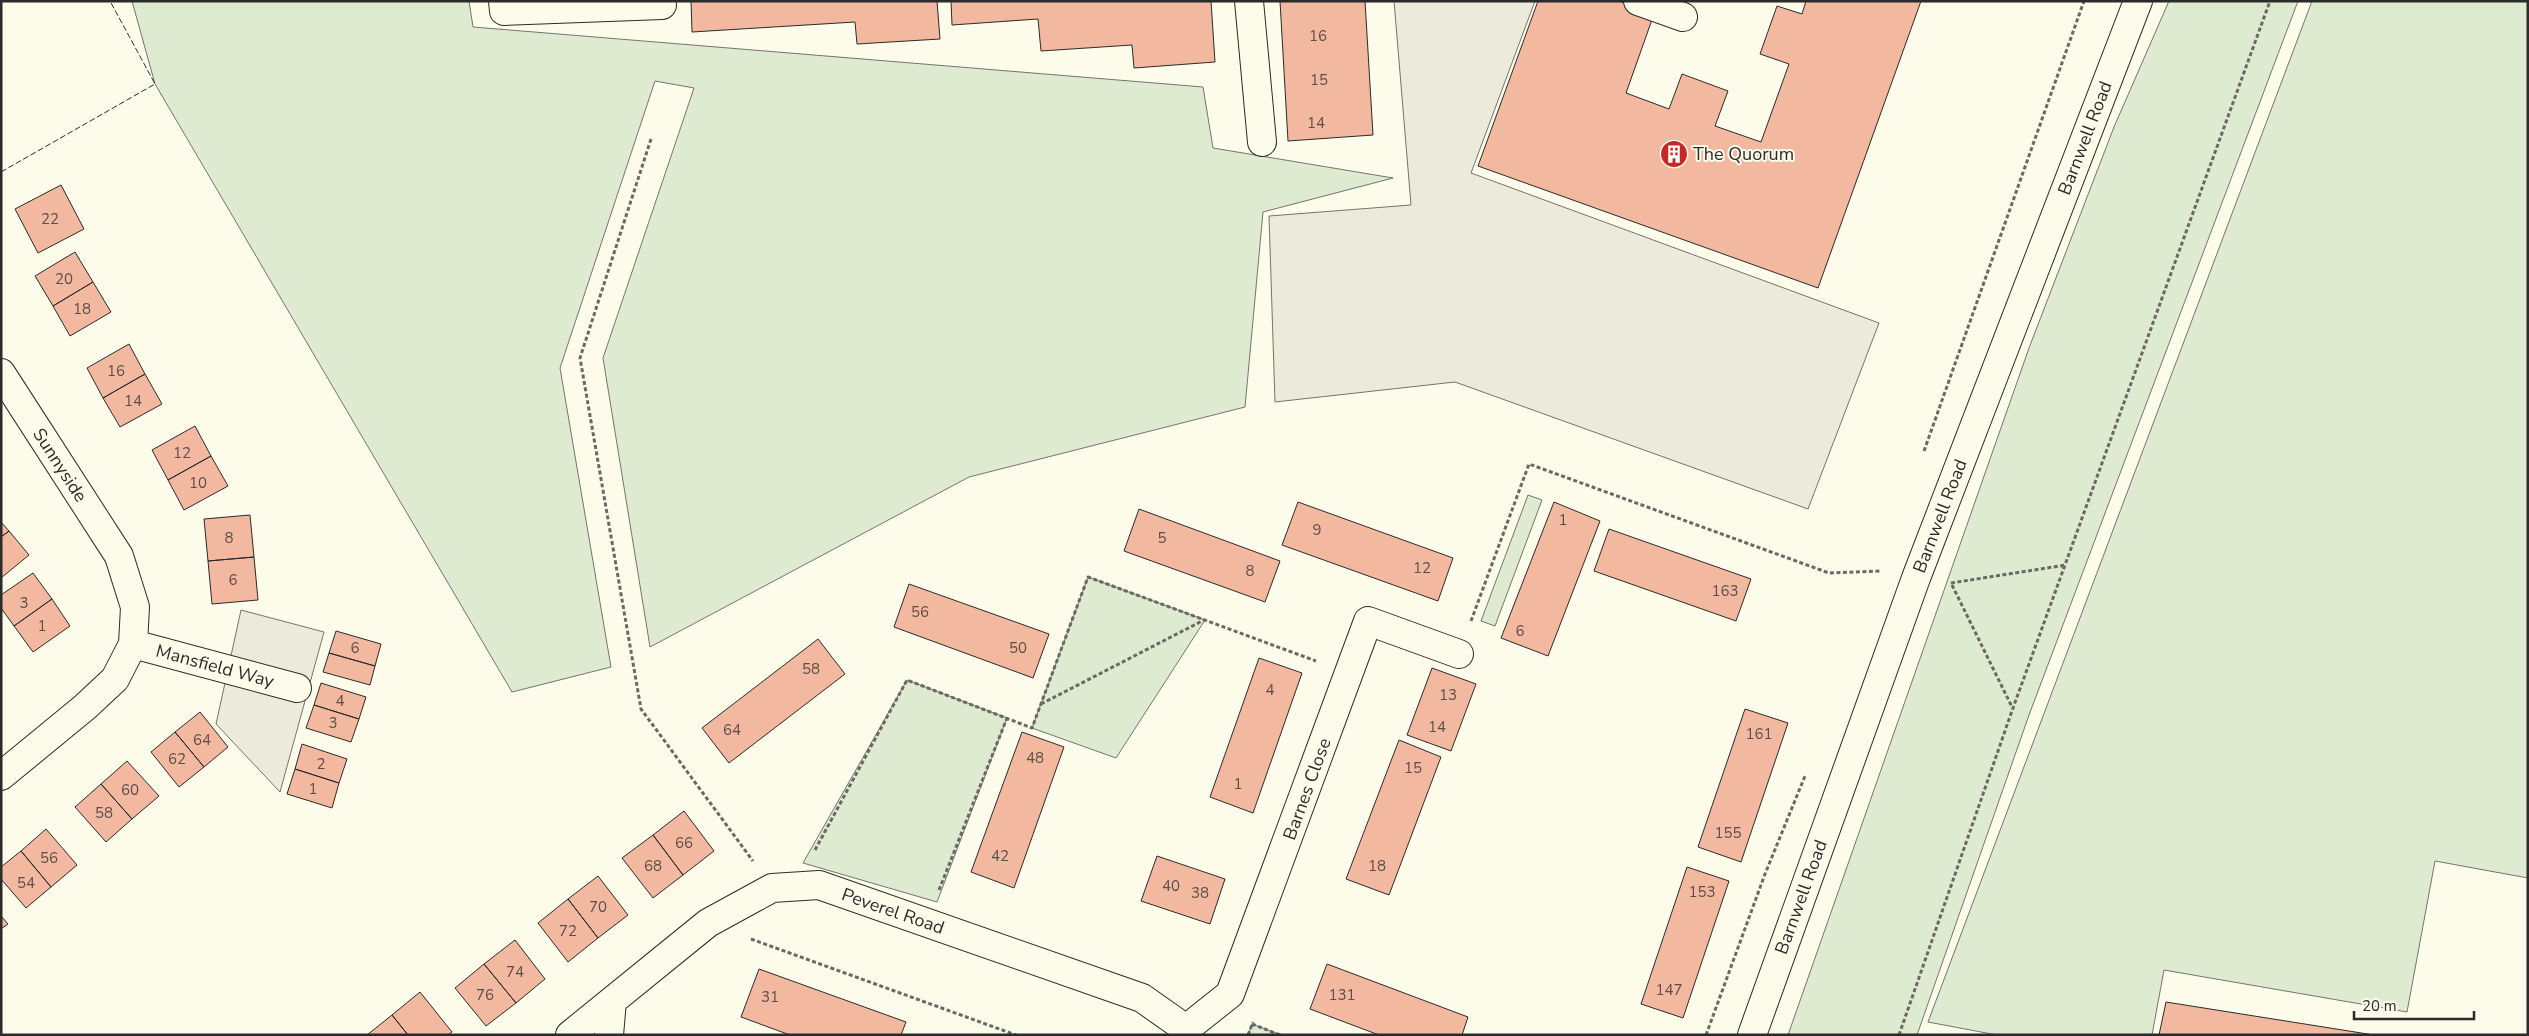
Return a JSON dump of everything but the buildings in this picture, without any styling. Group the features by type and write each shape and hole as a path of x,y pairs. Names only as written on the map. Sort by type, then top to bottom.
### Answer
{"street":[{"path":"503,1 504,11 662,5 661,1"},
{"path":"1249,1 1262,142"},
{"path":"1638,1 1683,17"},
{"name":"Barnwell Road","path":"1752,1035 1920,569 2138,1"},
{"name":"Sunnyside","path":"1,373 120,556 134,608 133,644"},
{"name":"Barnes Close","path":"1186,1032 1230,994 1368,622 1459,654"},
{"path":"1,776 85,708 115,679 133,644"},
{"name":"Mansfield Way","path":"133,644 297,688"},
{"name":"Peverel Road","path":"570,1035 708,923 783,887 819,885 1142,998 1186,1032"},
{"path":"609,1035 612,1001"}],"path":[{"path":"1921,460 2084,1"},
{"path":"1899,1035 2013,708 2270,1"},
{"path":"651,139 580,358 641,710 783,887 907,680 1032,728 1088,577 1349,674"},
{"path":"1459,654 1530,464 1829,573 1882,571"},
{"path":"1878,580 1885,562"},
{"path":"2013,708 1951,584 2066,566"},
{"path":"1041,704 1205,620"},
{"path":"926,923 1007,718"},
{"path":"1706,1035 1765,874 1806,774"},
{"path":"708,923 1016,1035"},
{"path":"1252,1024 1280,1035"}],"green space":[{"path":"132,1 469,1 473,27 1203,87 1213,148 1393,178 1263,212 1245,407 969,477 650,647 603,358 694,88 655,81 560,368 611,667 512,692 155,84"},
{"path":"2169,1 2298,1 2029,715 1917,1035 1788,1035 2029,348 2114,127"},
{"path":"2312,1 2528,1 2528,878 2435,861 2407,1012 2164,970 2152,1035 1997,1035 1928,1022"},
{"path":"1528,495 1542,500 1495,626 1481,621"},
{"path":"1088,577 1205,620 1116,758 1032,728"},
{"path":"907,680 1007,718 937,902 803,863"},
{"path":"1252,1024 1281,1035 1248,1035"}],"shaded area":[{"path":"1394,1 1535,1 1471,173 1879,323 1808,509 1455,382 1275,402 1269,216 1411,205"},
{"path":"241,610 324,632 280,792 216,724"}],"fence":[{"path":"1,172 155,84 110,1"}],"place":[{"name":"The Quorum","path":"1674,154"}]}
